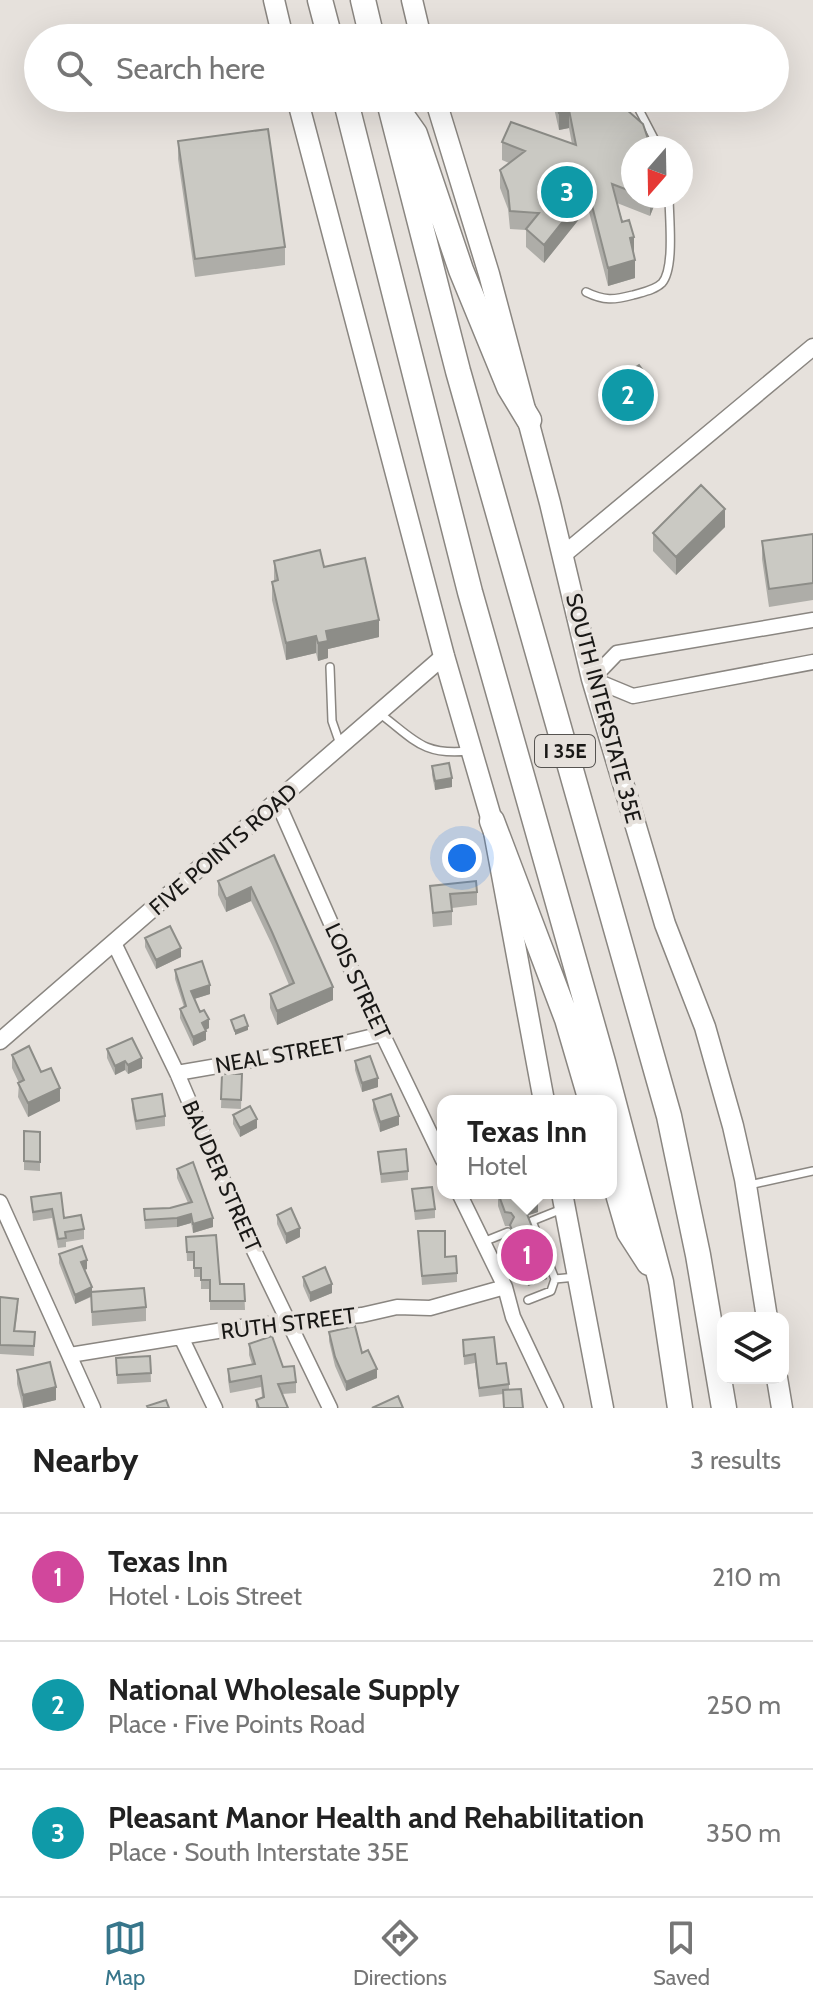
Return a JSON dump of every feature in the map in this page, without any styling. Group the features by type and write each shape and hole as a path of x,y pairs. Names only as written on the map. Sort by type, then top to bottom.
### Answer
{"highway":[{"path":"320,0 326,24"},
{"path":"363,0 369,24"},
{"name":"I 35E","path":"349,112 474,607 612,1095"},
{"name":"I 35E","path":"393,112 458,371 669,1116 698,1255 724,1408"},
{"path":"399,112 415,134 461,270 509,387 529,420"},
{"path":"492,821 567,1019 589,1095"},
{"name":"I 35E","path":"617,1115 661,1282 680,1408"},
{"path":"617,1191 629,1232 661,1282"}],"main road":[{"path":"274,0 280,24"},
{"path":"412,0 418,24"},
{"path":"301,112 444,656 492,821 543,1095"},
{"name":"SOUTH INTERSTATE 35E","path":"439,112 489,274 529,420 592,679 665,924 705,1027 733,1126 746,1185 766,1312"},
{"path":"563,1200 603,1408"},
{"path":"778,1384 782,1408"}],"street":[{"path":"563,555 813,347"},
{"path":"813,620 617,653 592,679 633,696 813,662"},
{"name":"FIVE POINTS ROAD","path":"0,1041 444,656"},
{"name":"LOIS STREET","path":"277,801 437,1148"},
{"name":"BAUDER STREET","path":"114,943 177,1073 245,1232 330,1408"},
{"name":"NEAL STREET","path":"177,1073 328,1047 382,1034"},
{"path":"462,1199 505,1287 513,1317 556,1408"},
{"path":"0,1202 93,1408"},
{"name":"RUTH STREET","path":"70,1355 289,1322 362,1315 397,1307 430,1308 505,1287"},
{"path":"181,1337 215,1408"}],"lane":[{"path":"640,112 653,136"},
{"path":"586,292 612,300 647,291 664,281 669,265 669,208"},
{"path":"330,667 332,721 340,746"},
{"path":"379,713 426,748 445,754 471,750"},
{"path":"746,1185 813,1171"},
{"path":"528,1300 551,1291 555,1279 529,1223 563,1200"},
{"path":"483,1242 508,1232"},
{"path":"555,1279 578,1276"}],"building":[{"path":"569,112 629,112 643,124 647,136 621,136 621,187 612,184 622,222 629,220 634,237 630,238 635,260 608,268 588,190 544,245 526,229 539,213 510,211 508,191 500,170 525,151 502,142 511,122 576,145"},
{"path":"268,129 285,247 195,259 178,141"},
{"path":"639,365 656,389 616,415 600,391"},
{"path":"701,485 725,509 676,557 653,533"},
{"path":"813,534 813,583 769,589 762,541"},
{"path":"320,550 324,567 365,558 379,620 326,631 328,641 318,643 316,636 286,643 272,582 278,580 274,561"},
{"path":"449,763 452,778 435,781 432,766"},
{"path":"274,855 333,987 277,1011 270,994 294,983 272,932 251,887 226,899 218,881"},
{"path":"476,881 477,892 450,894 452,911 433,913 430,886"},
{"path":"170,926 181,948 156,960 145,938"},
{"path":"202,961 210,985 191,991 200,1012 204,1010 209,1019 202,1023 206,1031 193,1037 180,1009 186,1006 175,970"},
{"path":"244,1015 248,1026 235,1031 231,1020"},
{"path":"132,1038 142,1058 128,1065 125,1061 115,1066 107,1049"},
{"path":"29,1046 41,1072 51,1068 60,1088 28,1103 18,1083 24,1080 12,1055"},
{"path":"370,1056 378,1078 362,1083 355,1061"},
{"path":"222,1074 242,1074 241,1100 221,1099"},
{"path":"162,1094 165,1116 136,1121 132,1099"},
{"path":"391,1094 399,1116 380,1122 373,1100"},
{"path":"250,1106 257,1119 240,1128 233,1115"},
{"path":"24,1131 40,1132 40,1162 24,1161"},
{"path":"406,1149 408,1171 381,1174 378,1152"},
{"path":"193,1162 213,1218 193,1224 191,1214 145,1220 144,1209 170,1208 192,1202 177,1169"},
{"path":"432,1187 435,1209 415,1211 412,1189"},
{"path":"61,1193 64,1218 81,1215 84,1229 65,1232 66,1238 58,1239 52,1209 33,1212 31,1197"},
{"path":"500,1199 536,1199 523,1204 547,1265 528,1272 510,1225 514,1217 505,1212"},
{"path":"291,1208 300,1228 286,1234 277,1215"},
{"path":"418,1231 445,1231 445,1257 456,1256 457,1273 422,1276"},
{"path":"216,1235 220,1284 244,1284 245,1301 210,1301 210,1280 201,1280 201,1268 194,1268 194,1252 187,1252 186,1237"},
{"path":"82,1246 87,1260 81,1262 92,1287 75,1295 59,1254"},
{"path":"325,1267 332,1284 310,1293 303,1277"},
{"path":"144,1288 146,1307 92,1312 91,1292"},
{"path":"0,1297 18,1299 14,1331 35,1332 34,1346 0,1345"},
{"path":"355,1326 362,1353 368,1350 377,1369 346,1382 329,1332"},
{"path":"272,1336 283,1367 294,1366 296,1382 278,1384 288,1408 259,1408 256,1400 264,1397 261,1376 230,1382 228,1369 255,1364 249,1344"},
{"path":"494,1337 497,1364 506,1363 509,1384 479,1388 475,1354 464,1356 463,1340"},
{"path":"150,1356 151,1373 117,1375 116,1358"},
{"path":"50,1362 56,1387 23,1395 17,1370"},
{"path":"521,1389 523,1408 504,1408 503,1390"},
{"path":"398,1396 403,1408 372,1408"},
{"path":"166,1400 169,1408 147,1406"}],"place":[{"name":"Pleasant Manor Health and Rehabilitation","path":"567,192"},
{"name":"National Wholesale Supply","path":"628,395"},
{"name":"Texas Inn","path":"527,1255"}]}
